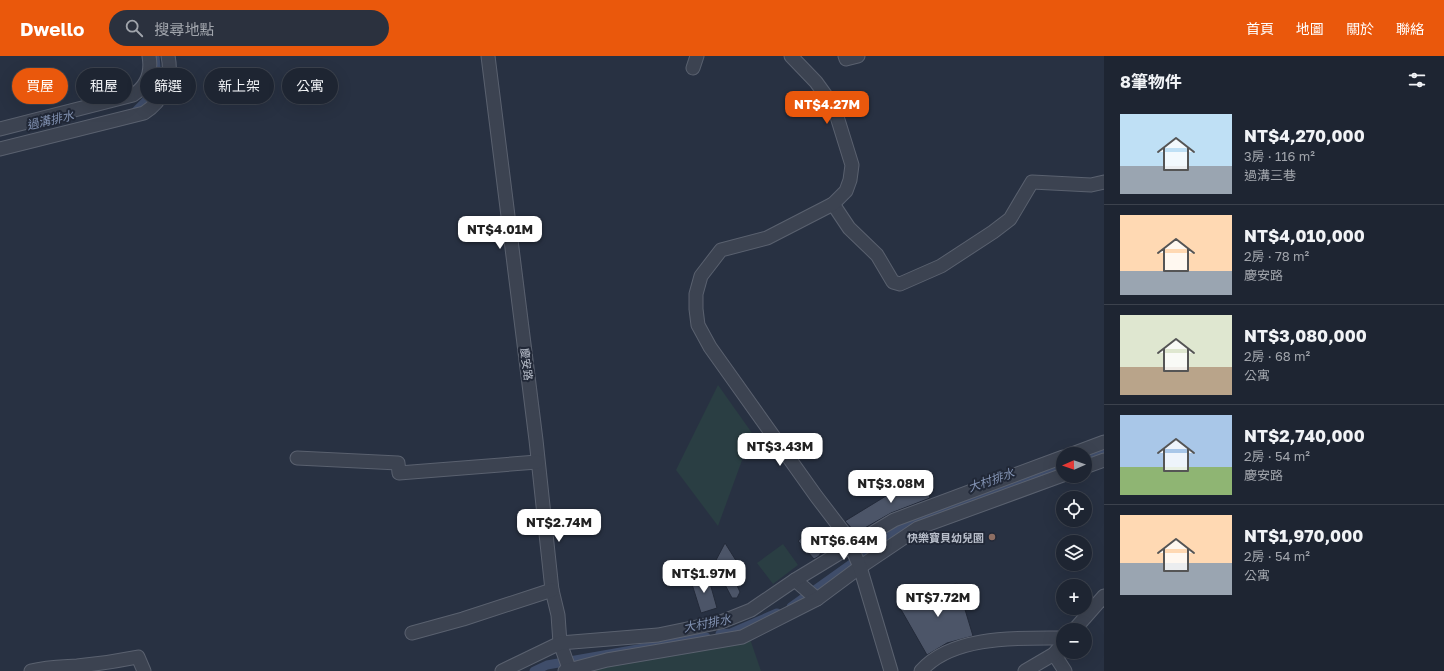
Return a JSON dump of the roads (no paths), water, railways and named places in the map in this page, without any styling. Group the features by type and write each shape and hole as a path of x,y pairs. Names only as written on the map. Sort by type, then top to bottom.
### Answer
{"street":[{"path":"0,130 134,95 142,88 148,77 150,64 149,56"},
{"path":"0,149 144,113 155,105 165,89 168,76 168,56"},
{"name":"慶安路","path":"488,56 536,440 537,462 552,590 558,615 562,647 568,669"},
{"path":"791,56 816,82 834,107 852,165 846,191 833,204 767,238 721,250 701,276 696,294 698,324 710,347 816,496 845,534 860,567 891,671"},
{"path":"845,56 846,59 858,56"},
{"path":"833,204 849,228 877,255 893,282 900,284 941,266 993,232 1010,218 1032,182 1091,185 1104,182"},
{"path":"1091,447 1104,442"},
{"path":"297,458 398,463 399,472 537,462"},
{"path":"502,671 562,647 658,635 721,622 751,610 795,580 894,520 1056,460"},
{"path":"1092,464 1104,460"},
{"path":"568,669 607,660 742,637 817,599 860,567 918,528 1056,478"},
{"path":"795,580 817,599"},
{"path":"412,632 463,619 552,590"},
{"path":"1080,623 1104,596"},
{"path":"921,671 929,661 952,650 999,639 1056,638"},
{"path":"1024,671 1056,652"},
{"path":"1054,654 1066,671"},
{"path":"31,671 50,666 75,666 112,662 138,657 144,671"}],"waterway":[{"name":"過溝排水","path":"135,112 158,89 155,56"},
{"name":"大村排水","path":"1092,457 1104,453"},
{"name":"大村排水","path":"791,607 913,520 1056,469"},
{"name":"大村排水","path":"720,634 731,633 777,613"},
{"name":"大村排水","path":"534,671 547,665 706,637"}],"place":[{"name":"快樂寶貝幼兒園","path":"992,537"}]}
